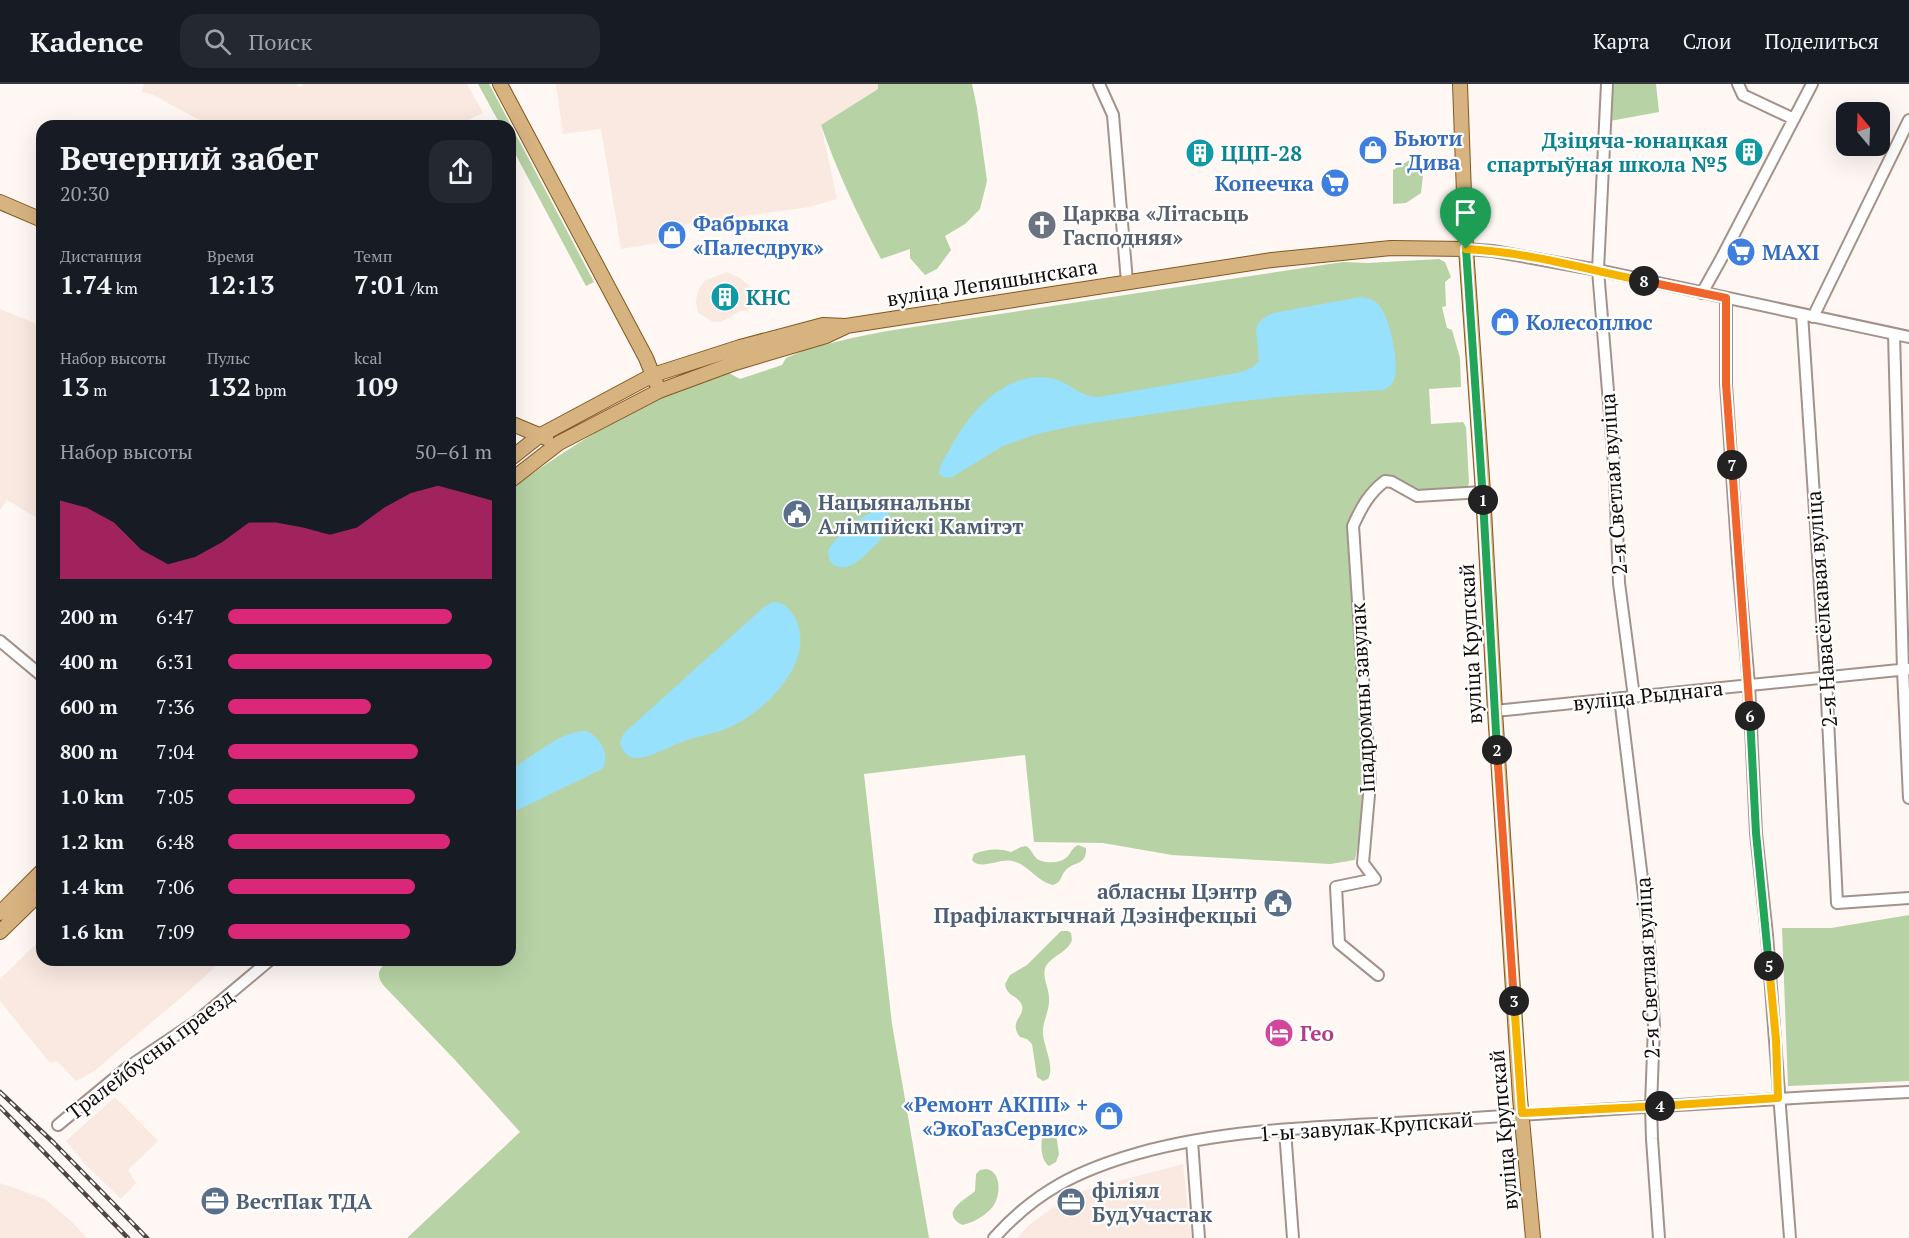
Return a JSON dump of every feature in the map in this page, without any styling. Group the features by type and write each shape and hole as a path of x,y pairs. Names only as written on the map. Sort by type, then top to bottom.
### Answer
{"main road":[{"path":"500,84 646,358 659,391"},
{"name":"вуліца Крупскай","path":"1460,84 1467,221 1466,249 1495,711 1522,1113 1533,1238"},
{"path":"0,202 36,217"},
{"name":"вуліца Лепяшынскага","path":"516,454 539,436 652,375 740,347 824,325 846,326 1272,260 1391,248 1466,249"},
{"name":"вуліца Лепяшынскага","path":"516,476 559,443 659,391 783,348 826,336 846,326"},
{"path":"516,426 559,443"},
{"path":"0,914 36,877"},
{"path":"0,932 36,897"}],"street":[{"path":"1099,84 1113,115 1127,282"},
{"name":"2-я Светлая вуліца","path":"1607,84 1598,270 1615,476 1619,584 1634,697"},
{"path":"1738,84 1743,94 1794,119"},
{"path":"1702,293 1812,84"},
{"path":"1807,316 1909,120"},
{"path":"1466,249 1493,250 1598,270 1909,337"},
{"path":"1726,298 1726,384 1749,685 1756,833 1767,935 1790,1238"},
{"name":"2-я Навасёлкавая вуліца","path":"1807,316 1838,903 1909,897"},
{"path":"1894,334 1909,798"},
{"name":"Іпадромны завулак","path":"1378,975 1339,943 1336,887 1375,879 1363,862 1370,783 1353,526 1362,506 1377,487 1385,481 1392,482 1417,496 1483,492"},
{"path":"0,641 36,671"},
{"name":"вуліца Рыднага","path":"1495,711 1906,670"},
{"name":"2-я Светлая вуліца","path":"1620,698 1648,928 1654,1026 1651,1106 1659,1238"},
{"name":"Тралейбусны праезд","path":"58,1125 127,1068 197,1021 263,966"},
{"name":"1-ы завулак Крупскай","path":"994,1238 1026,1206 1069,1179 1140,1153 1192,1141 1285,1130 1522,1113 1909,1092"},
{"path":"1285,1130 1293,1238"},
{"path":"1192,1141 1199,1238"}],"shaded area":[{"path":"144,84 298,84 297,86 302,87 303,84 467,84 483,113 468,120 200,120 151,94 142,92"},
{"path":"556,84 878,84 878,89 821,125 837,199 809,207 685,224 687,238 621,249 601,129 563,134"},
{"path":"727,272 740,278 752,288 756,304 721,322 713,322 698,313 696,301 698,291 704,281"},
{"path":"0,309 36,325 36,517 7,500 0,510"},
{"path":"36,944 36,966 216,966 93,1072 76,1081 57,1061 50,1063 0,1001 0,979"},
{"path":"115,1097 158,1141 128,1170 136,1183 121,1199 84,1163 66,1141"},
{"path":"1183,1164 1191,1238 1017,1238 1029,1225 1052,1208 1063,1205 1063,1198 1095,1187"},
{"path":"0,1183 45,1199 87,1238 0,1238"}],"green space":[{"path":"478,84 489,84 508,120 498,120"},
{"path":"878,84 972,84 987,181 980,209 965,224 945,236 951,250 937,269 925,275 910,258 910,249 881,259 848,193 821,125 878,89"},
{"path":"1612,84 1656,84 1659,112 1610,121"},
{"path":"516,135 594,282 586,286 516,155"},
{"path":"1413,158 1423,175 1421,193 1406,203 1393,204 1393,170"},
{"path":"1439,259 1445,262 1451,277 1445,282 1446,306 1442,307 1447,328 1452,330 1460,358 1461,387 1429,389 1431,424 1463,422 1466,427 1469,483 1467,489 1422,497 1385,483 1349,533 1363,781 1355,860 1330,864 1172,855 1103,843 1034,842 1025,755 864,774 892,1024 929,1238 407,1238 520,1132 384,986 379,975 383,966 516,966 516,486 587,438 643,407 700,382 729,373 740,379 782,365 786,358 807,349 887,331 1343,262"},
{"path":"1078,845 1086,848 1084,858 1068,868 1059,881 1053,885 1012,861 980,864 972,860 974,854 983,851 1011,852 1026,846 1039,860 1055,862 1068,856"},
{"path":"1909,915 1909,1081 1788,1086 1782,928 1831,928"},
{"path":"1061,931 1071,933 1072,940 1067,948 1049,962 1045,970 1049,1002 1043,1034 1050,1063 1050,1074 1048,1079 1043,1081 1037,1077 1032,1044 1020,1037 1017,1032 1016,1023 1022,1006 1008,992 1005,984 1010,975 1027,965"},
{"path":"1050,1129 1056,1134 1059,1154 1056,1162 1049,1166 1042,1155 1041,1145 1044,1131"},
{"path":"986,1169 995,1174 997,1178 998,1189 994,1205 984,1215 962,1225 955,1220 953,1211 975,1191 976,1174"}],"water":[{"path":"1360,297 1377,303 1390,329 1395,352 1396,373 1388,388 1234,402 1079,425 1037,434 1003,446 952,477 945,478 939,474 941,464 977,409 1003,388 1017,381 1033,378 1056,379 1085,394 1099,397 1242,372 1259,361 1256,329 1265,317 1274,313"},
{"path":"880,509 891,517 892,523 889,530 871,550 856,562 841,567 832,564 828,552 836,540 858,520"},
{"path":"773,602 781,603 790,610 796,620 800,636 799,652 793,668 772,697 744,720 730,727 676,744 646,757 634,758 626,754 620,742 624,733 764,607"},
{"path":"586,731 600,742 605,753 602,769 516,810 516,766 557,740"}],"railway":[{"path":"0,1092 54,1143 147,1238"},
{"path":"0,1107 128,1238"}],"place":[{"name":"Бьюти - Дива","path":"1373,150"},
{"name":"Дзіцяча-юнацкая спартыўная школа №5","path":"1749,152"},
{"name":"ЦЦП-28","path":"1200,153"},
{"name":"Копеечка","path":"1335,183"},
{"name":"Царква «Літасьць Гасподняя»","path":"1042,225"},
{"name":"Фабрыка «Палесдрук»","path":"672,235"},
{"name":"MAXI","path":"1741,252"},
{"name":"КНС","path":"725,297"},
{"name":"Колесоплюс","path":"1505,322"},
{"name":"Нацыянальны Алімпійскі Камітэт","path":"797,514"},
{"name":"абласны Цэнтр Прафілактычнай Дэзінфекцыі","path":"1278,903"},
{"name":"Гео","path":"1279,1033"},
{"name":"«Ремонт АКПП» + «ЭкоГазСервис»","path":"1109,1116"},
{"name":"ВестПак ТДА","path":"215,1201"},
{"name":"філіял БудУчастак","path":"1071,1202"}],"route":[{"path":"1466,249 1493,250 1726,298 1726,384 1732,478 1749,685 1756,833 1776,1040 1778,1098 1522,1113 1466,249"}]}
